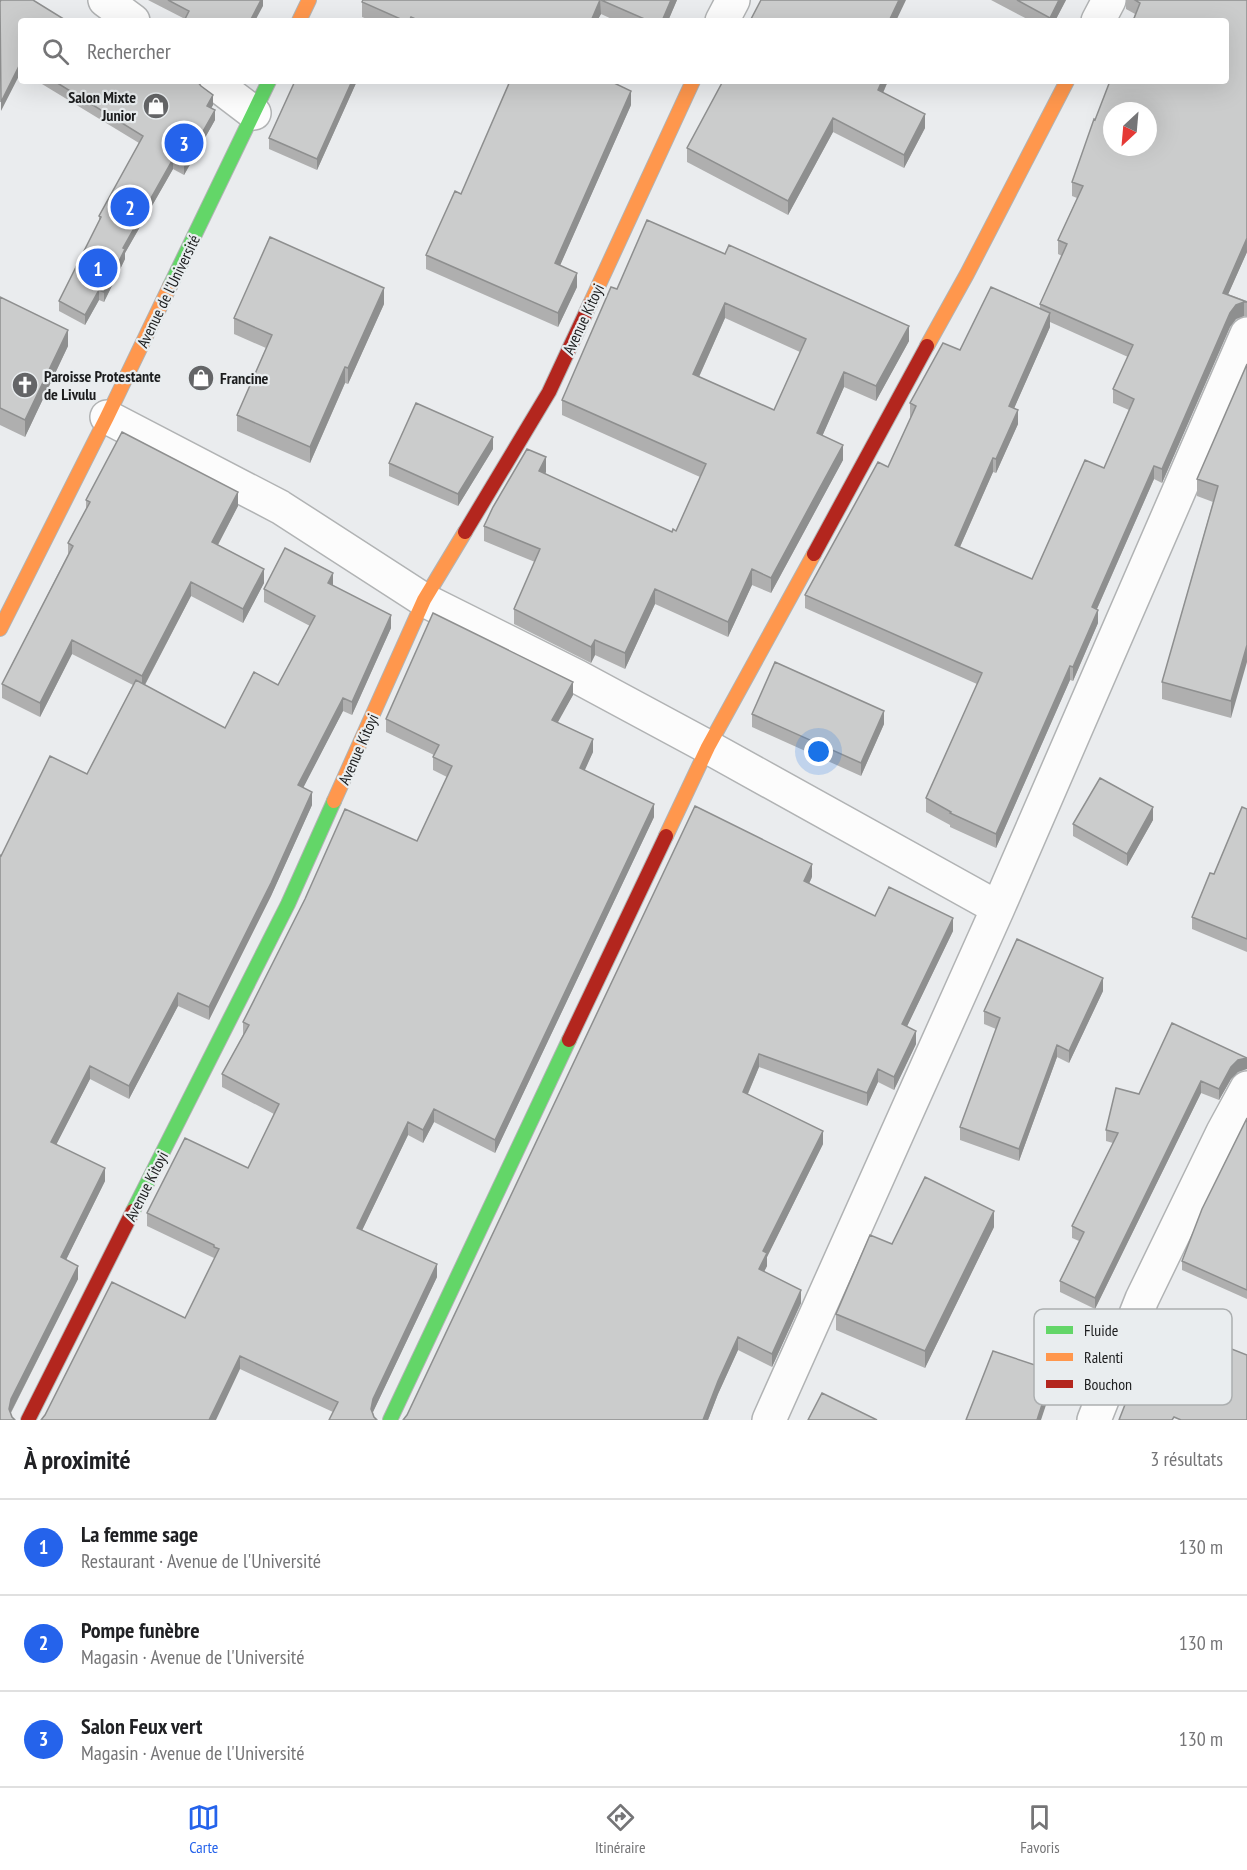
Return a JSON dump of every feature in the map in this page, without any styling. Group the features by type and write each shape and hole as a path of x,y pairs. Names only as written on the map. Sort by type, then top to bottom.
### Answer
{"street":[{"path":"105,0 129,18"},
{"path":"300,18 309,0"},
{"path":"724,18 733,0"},
{"path":"1099,18 1108,0"},
{"path":"216,84 254,113"},
{"name":"Avenue de l'Université","path":"0,629 107,417 268,84"},
{"name":"Avenue Kitoyi","path":"28,1420 288,904 424,600 549,392 692,84"},
{"path":"390,1420 708,747 967,274 1065,84"},
{"path":"768,1420 998,908 1247,334"},
{"path":"107,417 280,507 424,600 578,677 998,908"},
{"path":"1138,1309 1223,1132 1247,1088"},
{"path":"1094,1420 1100,1405"}],"building":[{"path":"1,0 33,0 62,18 18,18 18,68 1,102"},
{"path":"168,0 261,0 252,18 186,18 189,11"},
{"path":"363,0 600,0 592,18 398,18 362,2"},
{"path":"601,0 671,0 663,18 642,18"},
{"path":"761,0 899,0 890,18 752,18"},
{"path":"1017,0 1059,0 1050,18"},
{"path":"1135,0 1247,0 1247,238 1223,293 1247,302 1236,305 1230,313 1162,469 1154,466 1092,607 1098,610 1073,667 1070,666 996,834 950,813 926,798 982,673 805,595 878,462 888,467 916,406 910,403 943,343 960,350 991,287 1050,313 1009,406 1018,410 996,459 993,458 955,545 1032,579 1085,460 1104,468 1134,399 1113,389 1133,345 1040,304 1067,244 1058,240 1083,186 1072,182 1094,119 1109,84 1229,84 1229,18 1134,18 1140,3"},
{"path":"59,84 199,84 213,95 207,106 215,110 184,165 173,159 123,248 125,249 104,292 99,290 85,315 59,301 101,217 99,216 143,136"},
{"path":"294,84 351,84 317,159 269,138"},
{"path":"509,84 616,84 631,91 555,263 577,273 558,313 426,255 455,191 461,194"},
{"path":"721,84 881,84 878,90 925,114 904,155 833,118 788,201 687,148"},
{"path":"647,220 725,254 729,245 909,326 876,386 844,372 817,433 843,445 771,578 752,569 728,622 655,589 625,653 595,640 591,647 514,609 540,549 484,526 527,449 546,457 539,471 672,532 673,529 676,531 706,464 562,400 611,287 617,289","holes":["725,303 806,339 774,410 693,374"]},
{"path":"270,237 384,288 348,368 345,367 310,447 237,415 272,335 234,318"},
{"name":"Paroisse Protestante de Livulu","path":"0,297 68,330 25,420 0,408"},
{"path":"1247,364 1247,645 1231,701 1162,682 1218,486 1197,479"},
{"path":"416,403 493,437 458,494 389,463"},
{"path":"122,432 238,492 212,542 264,569 243,609 191,582 142,676 72,640 40,703 2,684 73,546 68,543 90,502 86,500"},
{"path":"285,548 333,573 328,583 391,615 352,702 343,698 298,785 312,792 271,883 209,1007 178,993 129,1086 90,1066 51,1142 105,1168 61,1257 78,1266 11,1399 9,1409 15,1420 0,1420 0,855 50,756 87,774 136,680 225,728 254,672 278,685 315,616 264,589"},
{"path":"433,613 573,682 552,720 593,739 580,768 654,804 495,1140 434,1109 423,1130 408,1122 357,1228 437,1264 373,1399 371,1409 377,1420 329,1420 338,1402 240,1356 209,1420 41,1420 112,1282 185,1318 219,1249 147,1213 185,1138 248,1168 279,1104 222,1074 249,1025 243,1022 305,899 345,809 417,841 452,766 433,757 439,745 386,719"},
{"path":"775,662 884,711 861,763 752,714"},
{"path":"1100,778 1153,807 1127,854 1073,824"},
{"path":"695,806 812,864 804,881 875,916 889,887 953,918 902,1024 916,1031 894,1077 878,1069 867,1093 759,1054 743,1092 823,1131 763,1251 767,1253 759,1269 801,1290 772,1354 738,1337 703,1420 403,1420 407,1415"},
{"path":"1242,807 1247,809 1247,939 1192,917 1210,873 1214,874"},
{"path":"1017,939 1103,978 1069,1051 1057,1045 1019,1149 960,1127 1000,1018 984,1011"},
{"path":"1172,1023 1247,1058 1238,1060 1231,1067 1219,1089 1201,1081 1095,1298 1060,1281 1084,1232 1072,1226 1118,1133 1106,1130 1116,1088 1139,1094"},
{"path":"1247,1118 1247,1290 1182,1261 1202,1209"},
{"path":"925,1177 994,1211 925,1351 836,1314 870,1235 892,1244"},
{"path":"1232,1349 1247,1355 1247,1420 1181,1420 1174,1417 1172,1420 1119,1420 1125,1405 1232,1405"},
{"path":"993,1351 1034,1365 1034,1405 1042,1405 1037,1420 966,1420"},
{"path":"822,1393 877,1420 808,1420"}],"traffic: fast":[{"path":"170,286 268,84"},
{"path":"133,1211 288,904 334,801"},
{"path":"390,1420 569,1040"}],"traffic: slow":[{"path":"300,18 309,0"},
{"path":"590,304 692,84"},
{"path":"927,346 1065,84"},
{"path":"0,629 170,286"},
{"path":"334,801 424,600 465,532"},
{"path":"666,836 708,747 814,554"}],"traffic: jam":[{"path":"465,532 549,392 590,304"},
{"path":"814,554 927,346"},
{"path":"569,1040 666,836"},
{"path":"28,1420 133,1211"}],"place":[{"name":"Salon Mixte Junior","path":"156,106"},
{"name":"Salon Feux vert","path":"184,143"},
{"name":"Pompe funèbre","path":"130,207"},
{"name":"La femme sage","path":"98,268"},
{"name":"Francine","path":"201,378"},
{"name":"Paroisse Protestante de Livulu","path":"25,385"}]}
